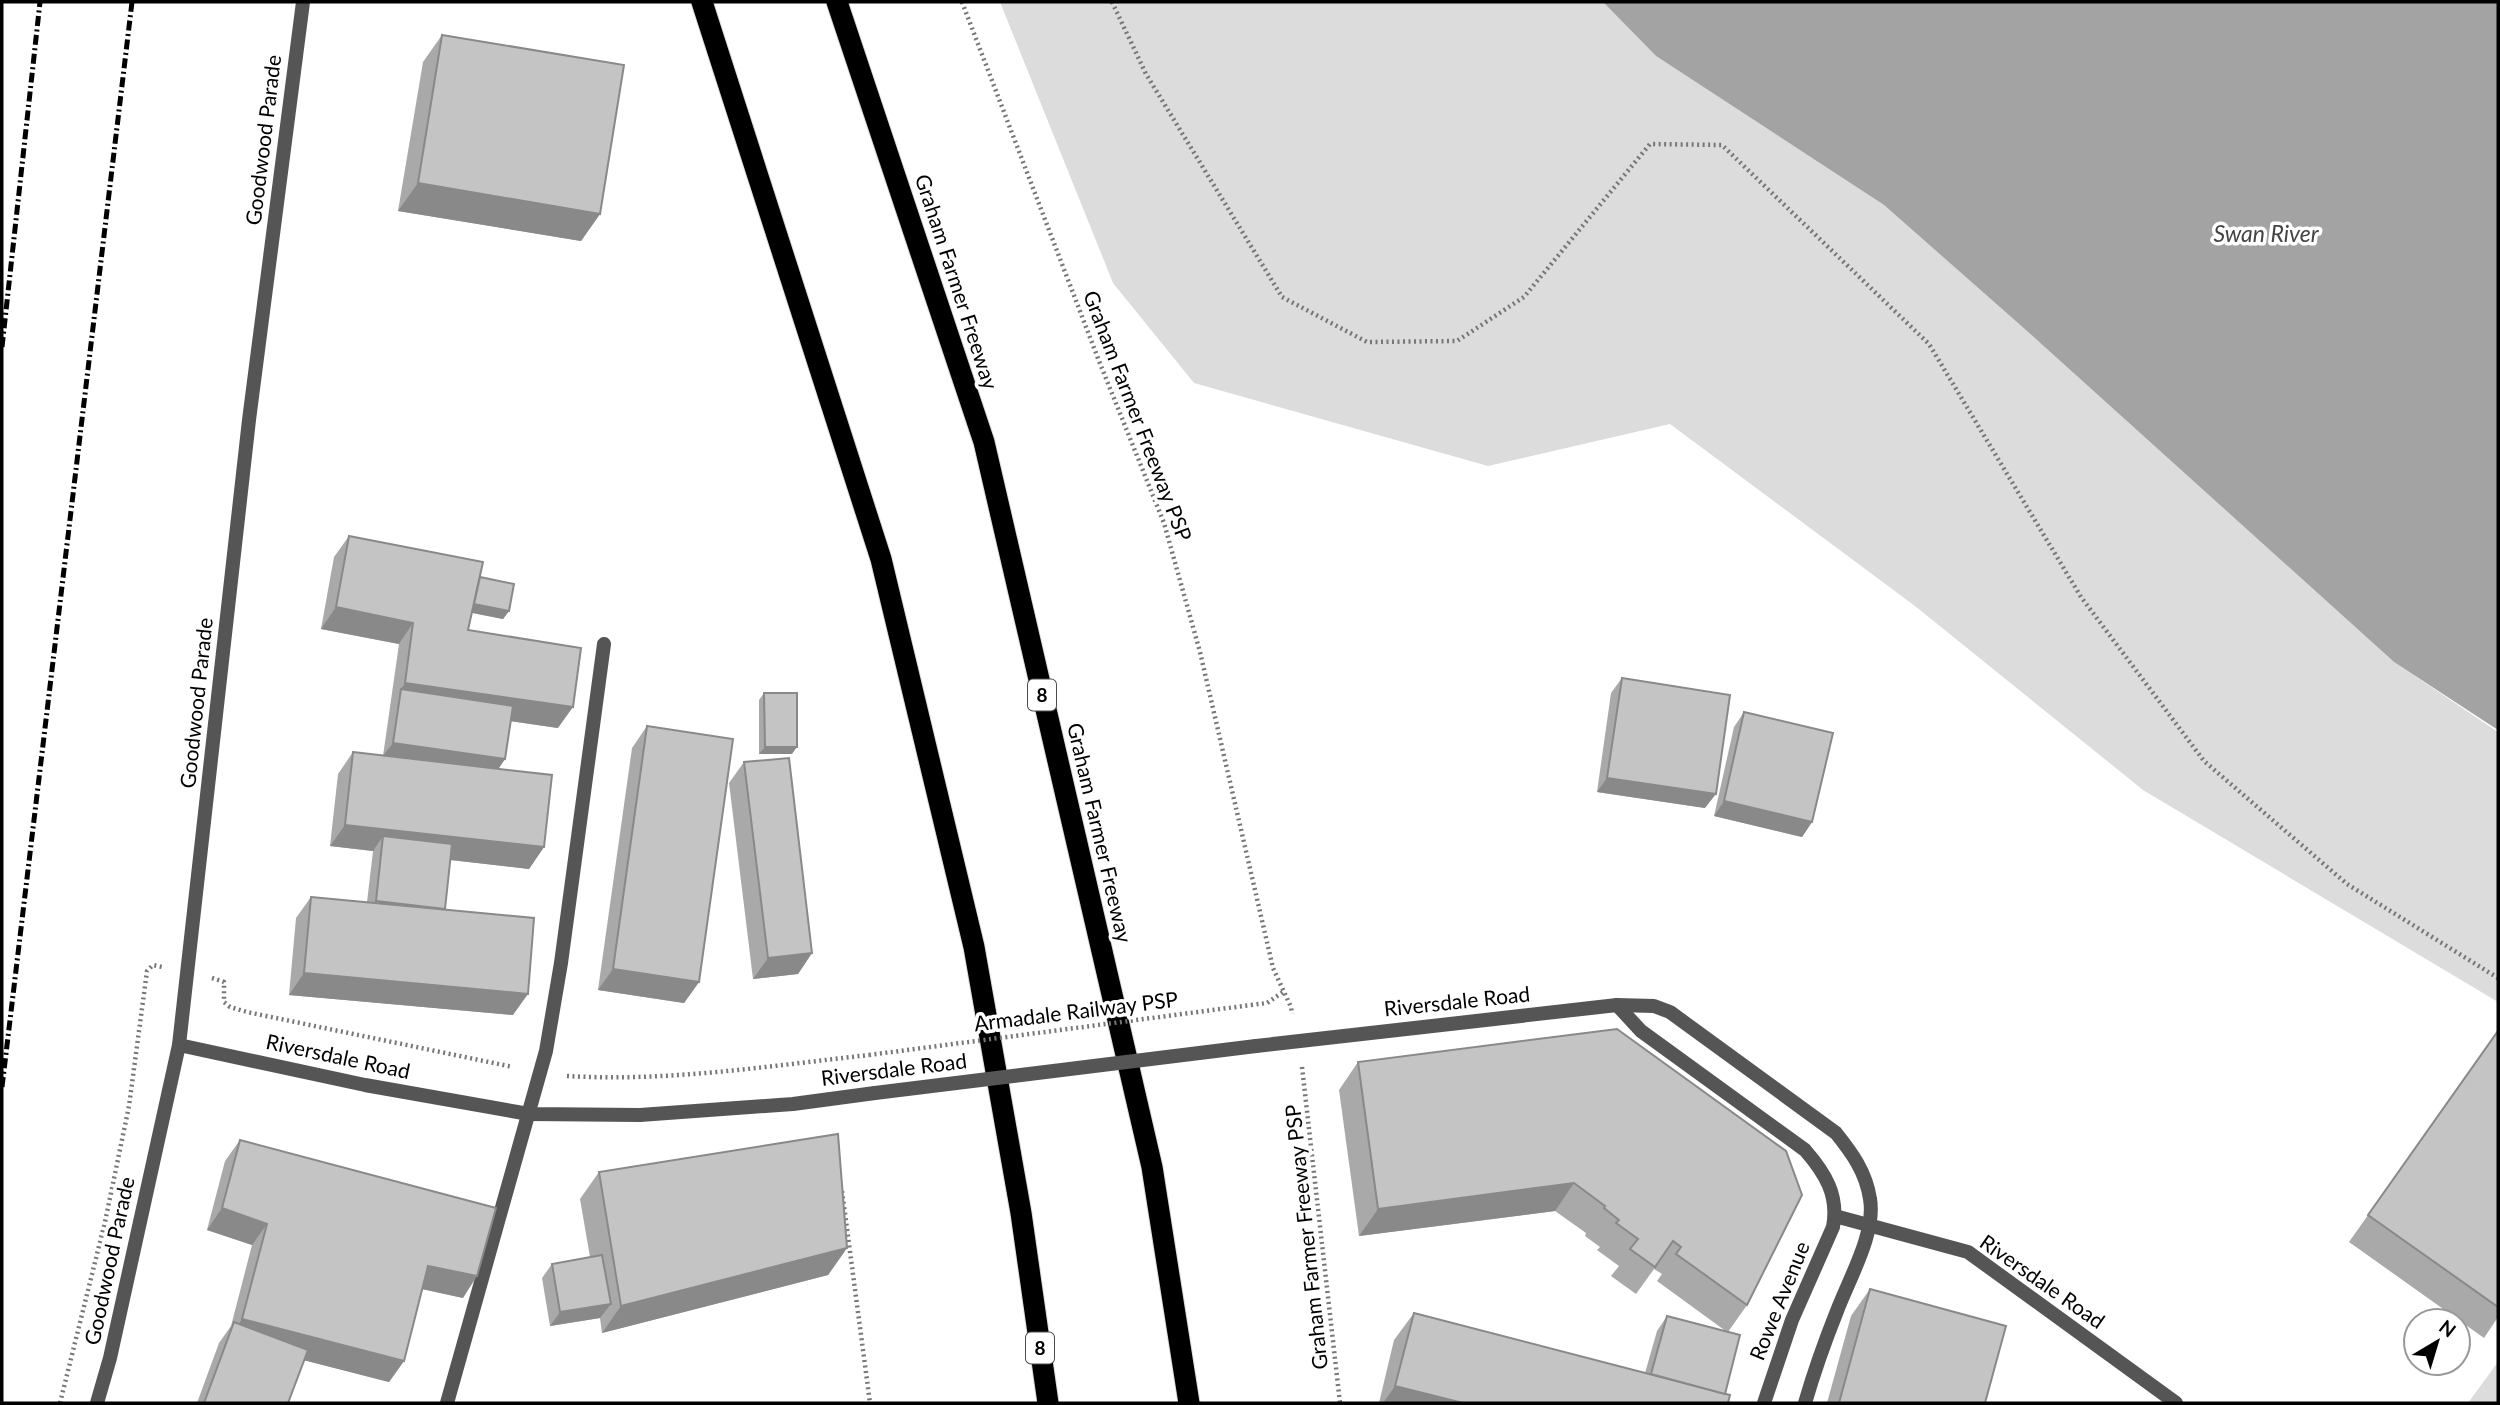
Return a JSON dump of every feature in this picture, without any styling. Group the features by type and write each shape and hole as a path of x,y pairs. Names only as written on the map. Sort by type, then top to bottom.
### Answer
{"highway":[{"name":"8","path":"702,2 881,559 974,947 1021,1213 1048,1403"},
{"name":"Graham Farmer Freeway","path":"837,2 984,442 1152,1167 1189,1403"}],"street":[{"name":"Goodwood Parade","path":"97,1403 110,1358 179,1045 249,420 303,2"},
{"path":"447,1403 546,1051 562,962 604,644"},
{"name":"Riversdale Road","path":"179,1045 365,1085 529,1114 640,1115 793,1104 1256,1046 1616,1006 1654,1006 1670,1012 1836,1133 1853,1153 1865,1177 1871,1201 1870,1225"},
{"path":"1616,1006 1641,1031 1805,1150 1831,1186 1835,1216"},
{"name":"Riversdale Road","path":"1835,1216 1968,1252 2176,1403"},
{"name":"Rowe Avenue","path":"1764,1403 1792,1320 1822,1255 1835,1216"},
{"path":"1805,1403 1870,1225"}],"path":[{"name":"Graham Farmer Freeway PSP","path":"962,2 1164,523 1200,652 1273,968 1292,1014"},
{"path":"1112,2 1146,74 1282,297 1367,342 1457,341 1524,297 1650,144 1722,145 1929,344 2081,597 2204,761 2347,884 2498,978"},
{"name":"Armadale Railway PSP","path":"869,1055 1251,1006 1267,1003 1283,992"},
{"name":"Graham Farmer Freeway PSP","path":"1302,1068 1340,1403"},
{"path":"840,1179 870,1403"}],"shaded area":[{"path":"1000,2 1603,2 1656,56 1884,205 2394,662 2498,732 2498,1002 2143,790 1915,606 1670,424 1488,466 1194,383 1113,283"},
{"path":"2498,1362 2498,1403 2468,1403"}],"water":[{"name":"Swan River","path":"1603,2 2498,2 2498,730 2394,662 1884,205 1656,56"}],"building":[{"path":"442,35 624,65 600,214 418,183"},
{"path":"349,536 483,562 468,630 581,648 573,707 405,683 413,623 336,607"},
{"path":"480,577 514,584 509,611 474,604"},
{"path":"1622,678 1730,695 1716,794 1607,778"},
{"path":"401,689 513,706 505,759 393,743"},
{"path":"764,693 797,693 797,747 765,747"},
{"path":"1744,712 1833,733 1812,822 1724,801"},
{"path":"647,726 733,739 699,982 613,969"},
{"path":"353,752 552,775 544,847 345,825"},
{"path":"789,758 812,953 768,958 744,762"},
{"path":"383,836 452,844 445,909 376,901"},
{"path":"311,897 534,918 528,994 304,973"},
{"path":"1617,1029 1786,1151 1802,1195 1747,1305 1676,1254 1681,1247 1673,1241 1655,1267 1630,1249 1638,1239 1616,1223 1619,1220 1604,1208 1605,1206 1574,1183 1378,1209 1358,1062"},
{"path":"2498,1031 2498,1307 2368,1215"},
{"path":"838,1134 847,1248 621,1306 599,1172"},
{"path":"240,1140 496,1208 477,1276 428,1266 404,1361 242,1319 267,1224 222,1208"},
{"path":"602,1255 611,1304 560,1312 552,1264"},
{"path":"1870,1289 2006,1326 1985,1403 1839,1403"},
{"path":"1414,1313 1730,1395 1728,1403 1463,1403 1395,1386"},
{"path":"1667,1316 1740,1335 1725,1394 1651,1374"},
{"path":"234,1322 308,1350 288,1403 204,1403"}],"railway":[{"path":"2,347 40,2"},
{"path":"2,1087 132,2"}]}
